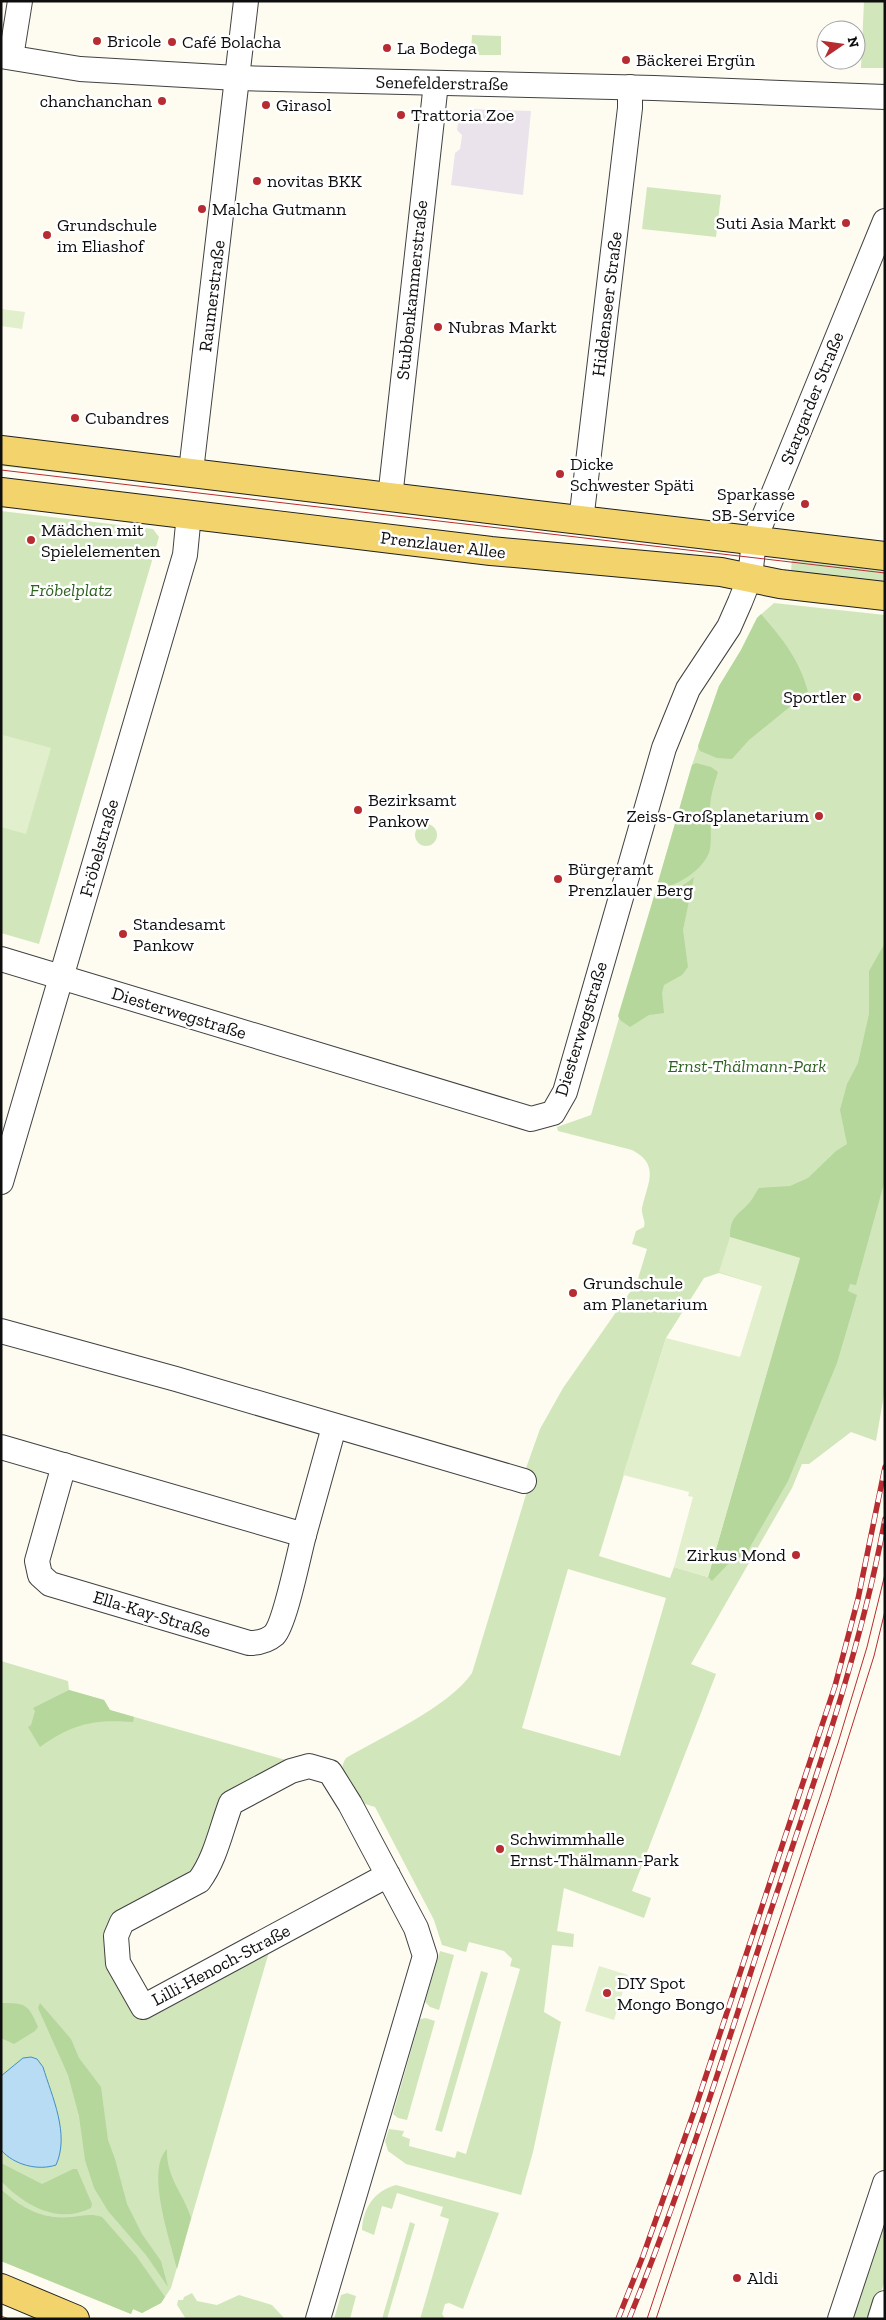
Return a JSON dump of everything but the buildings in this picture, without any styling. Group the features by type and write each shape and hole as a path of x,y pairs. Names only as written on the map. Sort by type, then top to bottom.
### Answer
{"main road":[{"path":"1,450 191,471 390,498 885,556"},
{"name":"Prenzlauer Allee","path":"1,492 490,551 750,577 780,584 885,596"},
{"path":"1,2288 75,2319"}],"street":[{"path":"6,57 20,1"},
{"name":"Raumerstraße","path":"191,471 246,1"},
{"name":"Senefelderstraße","path":"6,57 80,69 237,78 630,87 885,97"},
{"name":"Stubbenkammerstraße","path":"390,498 436,83"},
{"name":"Hiddenseer Straße","path":"581,521 629,117 630,87"},
{"name":"Stargarder Straße","path":"750,577 754,541 885,221"},
{"name":"Fröbelstraße","path":"1,1182 185,555 189,514"},
{"name":"Diesterwegstraße","path":"1,959 531,1119 553,1112 565,1092 664,748 688,689 729,627 750,577"},
{"path":"1,1331 176,1379 524,1482"},
{"name":"Ella-Kay-Straße","path":"64,1465 37,1561 40,1575 50,1584 249,1643 262,1642 275,1634 282,1619 334,1427"},
{"path":"1,1447 304,1535"},
{"name":"Lilli-Henoch-Straße","path":"318,2319 425,1956 416,1928 388,1875 330,1772 309,1766 292,1771 231,1803 215,1851 199,1881 122,1922 116,1936 118,1962 143,2007 388,1875"},
{"path":"840,2319 885,2184"},
{"path":"880,2319 885,2303"}],"shaded area":[{"path":"470,109 531,111 523,195 451,185 455,153 460,149 462,135 457,130 459,117"}],"green space":[{"path":"864,1 885,1 885,68 866,68 866,20 863,20"},
{"path":"472,35 501,36 501,55 471,55"},
{"path":"647,187 721,195 716,237 642,229"},
{"path":"1,309 25,312 22,329 1,326"},
{"path":"1,459 177,483 177,486 1,466"},
{"name":"Fröbelplatz","path":"1,511 153,529 159,537 39,944 1,933"},
{"path":"792,558 885,569 885,589 789,573 791,571"},
{"name":"Ernst-Thälmann-Park","path":"774,603 885,615 885,1389 876,1441 851,1432 809,1464 802,1464 792,1488 691,1664 716,1674 632,1891 651,1898 644,1918 564,1888 557,1931 574,1934 573,1947 552,1945 544,2012 561,2022 533,2152 521,2195 406,2164 388,2151 385,2141 389,2129 404,2131 402,2136 410,2139 409,2146 455,2158 457,2151 466,2154 520,1969 510,1966 512,1959 504,1951 469,1942 466,1952 442,1945 434,1920 375,1807 355,1801 346,1785 342,1769 346,1758 432,1709 462,1686 472,1673 531,1478 526,1468 540,1429 563,1388 637,1282 647,1249 632,1244 636,1231 644,1227 642,1208 650,1176 646,1162 632,1150 558,1131 557,1127 591,1115 692,765 719,686 741,650 757,618","holes":["719,1273 789,1294 708,1577 674,1567 670,1578 599,1556 666,1338 704,1278","568,1569 666,1598 620,1756 522,1728"]},
{"path":"761,614 789,650 805,680 808,692 749,740 732,759 717,758 700,751 698,746 719,686"},
{"path":"3,735 51,748 26,834 1,827"},
{"path":"696,763 711,767 718,772 711,800 710,849 703,864 689,876 672,885 656,889 692,765"},
{"path":"426,824 434,827 437,835 434,843 426,846 418,843 415,835 418,827"},
{"path":"694,877 683,930 688,967 682,975 664,985 662,993 664,1013 649,1015 630,1027 620,1020 618,1016 655,893 676,889"},
{"path":"885,943 885,1180 856,1285 850,1284 848,1291 857,1295 837,1363 788,1481 746,1554 730,1562 712,1581 708,1577 800,1258 730,1237 730,1230 733,1220 750,1202 759,1188 790,1186 808,1178 836,1151 847,1144 840,1110 847,1084 858,1063 869,1014 869,971"},
{"path":"730,1237 800,1258 708,1577 674,1567 693,1497 688,1496 689,1492 623,1475 666,1338 740,1357 762,1286 719,1272"},
{"path":"1,1661 68,1681 69,1690 104,1700 110,1710 293,1762 225,1800 200,1868 116,1920 141,2012 269,1952 171,2288 161,2303 142,2313 133,2309 131,2314 1,2261"},
{"path":"69,1690 104,1700 110,1710 134,1717 133,1722 107,1721 84,1725 63,1733 40,1747 28,1727 31,1725 35,1711 33,1708"},
{"path":"440,1951 454,1955 439,2010 430,2007 425,2002"},
{"name":"DIY Spot Mongo Bongo","path":"599,1966 628,1975 614,2020 585,2011"},
{"path":"481,1971 488,1973 442,2132 435,2130"},
{"path":"1,2003 25,2006 32,2014 38,2027 35,2031 14,2044 1,2038"},
{"path":"40,2003 71,2039 79,2058 101,2087 108,2140 127,2204 142,2234 161,2261 168,2287 146,2255 108,2211 94,2188 85,2160 79,2116 68,2075 38,2008"},
{"path":"426,2018 435,2021 407,2120 398,2118 393,2114 420,2019"},
{"path":"167,2149 167,2159 172,2177 191,2218 177,2269 165,2225 159,2190 158,2173 161,2159"},
{"path":"1,2163 42,2184 73,2169 77,2169 92,2204 91,2208 79,2213 66,2214 42,2210 31,2205 1,2181"},
{"path":"396,2185 499,2213 463,2309 449,2303 445,2304 442,2314 445,2319 420,2319 449,2219 440,2216 443,2207 397,2193 392,2209 382,2206 374,2235 362,2230 367,2208 371,2202 382,2191"},
{"path":"1,2189 16,2202 33,2211 51,2217 90,2215 102,2217 137,2257 165,2297 161,2303 142,2313 133,2309 131,2314 1,2261"},
{"path":"885,2220 885,2280 872,2319 851,2319"},
{"path":"410,2222 415,2224 387,2319 382,2319"},
{"path":"192,2293 197,2301 217,2305 239,2295 272,2305 285,2319 186,2319 177,2305 178,2300 183,2300 184,2297"},
{"path":"347,2293 356,2296 350,2319 334,2319 341,2295"}],"water":[{"path":"31,2057 37,2059 43,2067 55,2103 60,2128 60,2153 56,2165 49,2167 34,2167 19,2163 1,2150 1,2076 23,2058"}],"tram line":[{"path":"1,470 885,573"},
{"path":"647,2319 838,1743 867,1647 885,1574"},
{"path":"656,2319 830,1796 874,1656 885,1611"},
{"path":"1,2316 9,2319"}],"railway":[{"path":"618,2319 643,2256 695,2109 835,1686 858,1599 885,1467"},
{"path":"629,2319 649,2269 720,2068 818,1769 863,1620 885,1519"}],"place":[{"name":"Bricole","path":"97,41"},
{"name":"Café Bolacha","path":"172,42"},
{"name":"La Bodega","path":"387,48"},
{"name":"Bäckerei Ergün","path":"626,60"},
{"name":"chanchanchan","path":"162,101"},
{"name":"Girasol","path":"266,105"},
{"name":"Trattoria Zoe","path":"401,115"},
{"name":"novitas BKK","path":"257,181"},
{"name":"Malcha Gutmann","path":"202,209"},
{"name":"Suti Asia Markt","path":"846,223"},
{"name":"Grundschule im Eliashof","path":"47,235"},
{"name":"Nubras Markt","path":"438,327"},
{"name":"Cubandres","path":"75,418"},
{"name":"Dicke Schwester Späti","path":"560,474"},
{"name":"Sparkasse SB-Service","path":"805,504"},
{"name":"Mädchen mit Spielelementen","path":"31,540"},
{"name":"Sportler","path":"857,697"},
{"name":"Bezirksamt Pankow","path":"358,810"},
{"name":"Zeiss-Großplanetarium","path":"819,816"},
{"name":"Bürgeramt Prenzlauer Berg","path":"558,879"},
{"name":"Standesamt Pankow","path":"123,934"},
{"name":"Grundschule am Planetarium","path":"573,1293"},
{"name":"Zirkus Mond","path":"796,1555"},
{"name":"Schwimmhalle Ernst-Thälmann-Park","path":"500,1849"},
{"name":"DIY Spot Mongo Bongo","path":"607,1993"},
{"name":"Aldi","path":"737,2278"}]}
